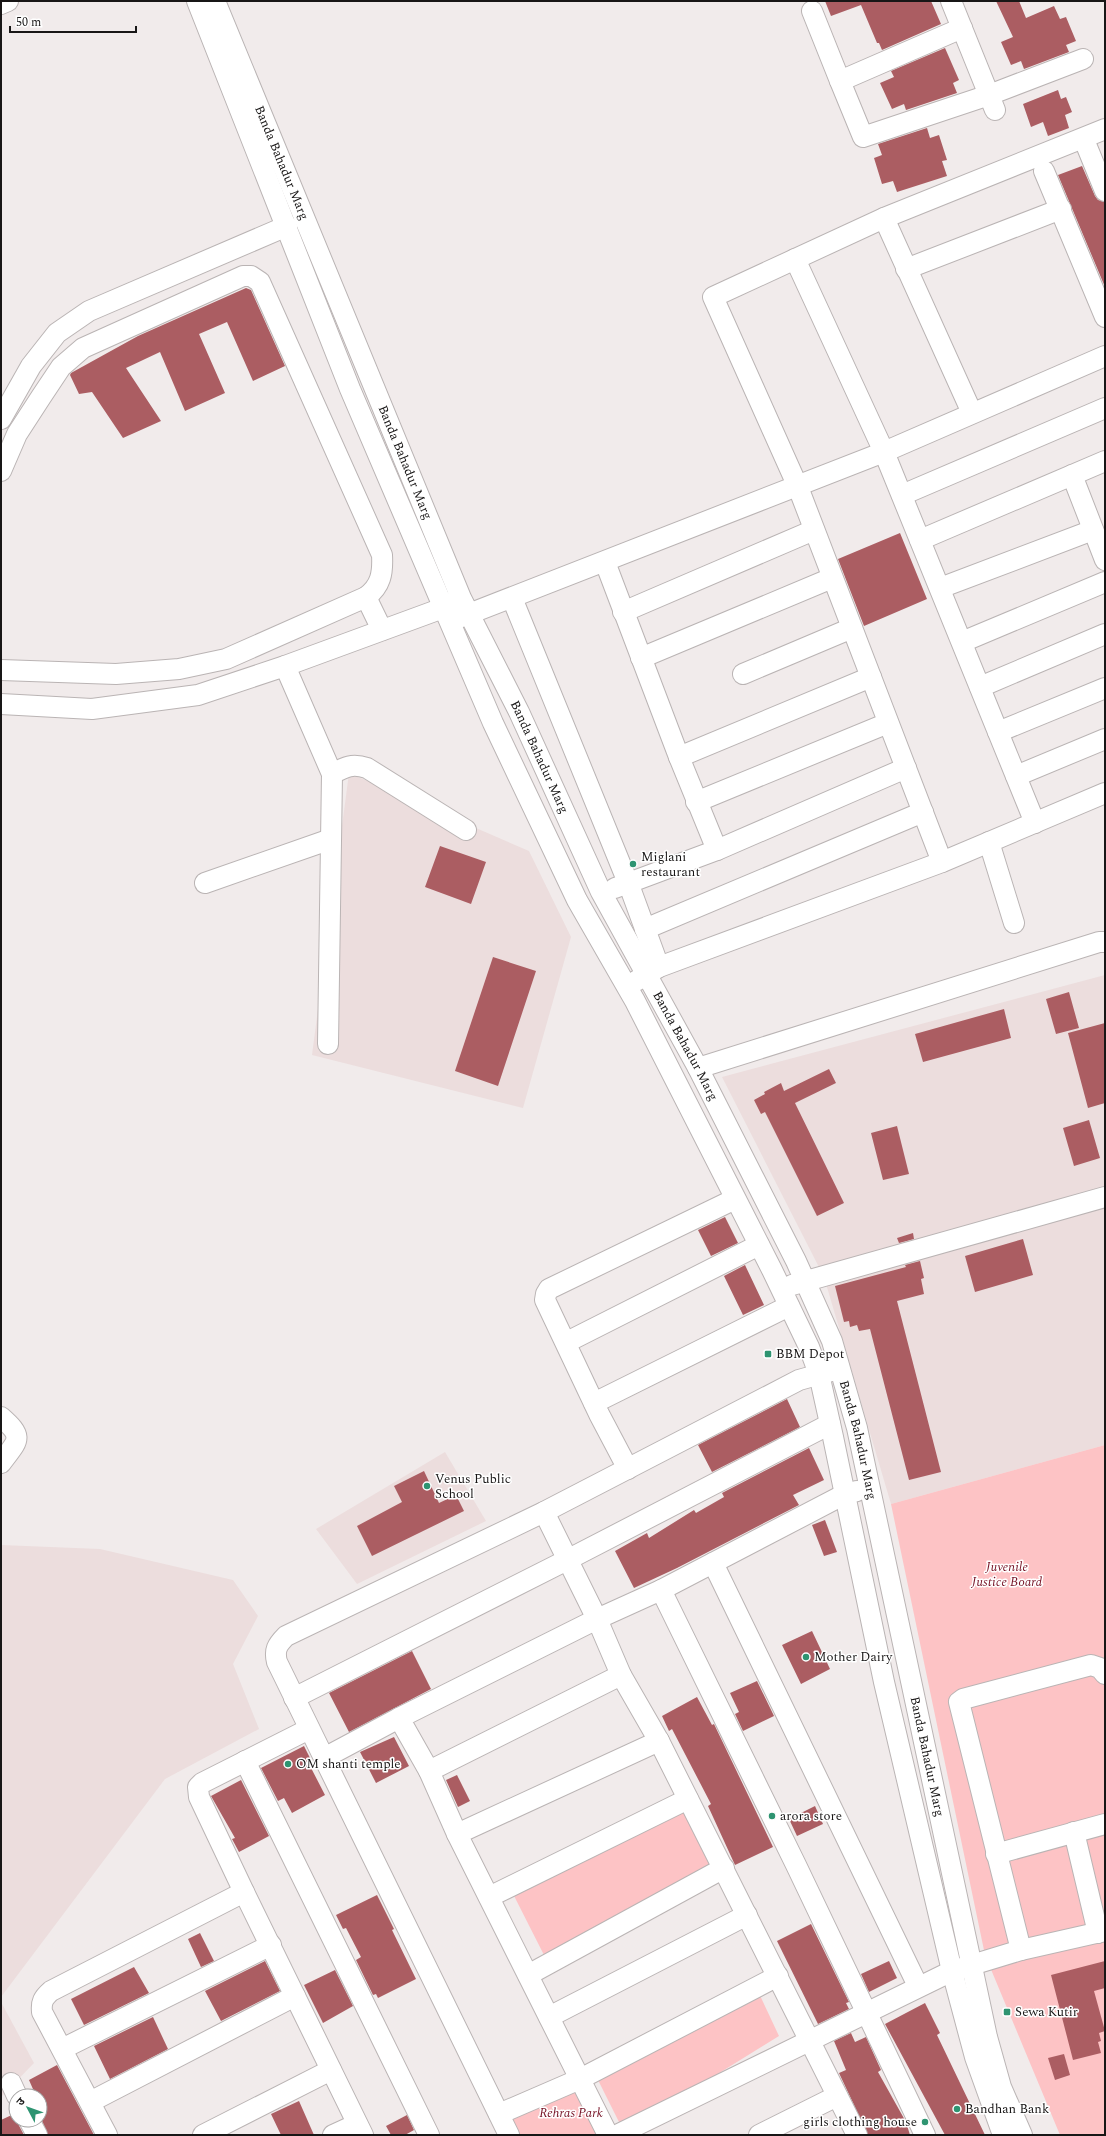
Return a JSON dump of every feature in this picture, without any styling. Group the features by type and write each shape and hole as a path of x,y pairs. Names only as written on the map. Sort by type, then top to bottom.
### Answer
{"street":[{"path":"1,4 8,1"},
{"name":"Banda Bahadur Marg","path":"197,1 350,389 493,723 577,900 627,986 772,1270 809,1347 819,1374 884,1682 952,1971 975,2057 991,2107 1003,2135"},
{"name":"Banda Bahadur Marg","path":"215,1 465,606 519,712 601,892 653,971 698,1068 796,1261 832,1341 857,1428 909,1677 973,1965 987,2037 1001,2086 1022,2135"},
{"path":"951,1 992,103"},
{"path":"812,11 863,137 992,103 1083,59"},
{"path":"840,80 962,28"},
{"path":"942,862 798,487 713,297 884,218 1105,129"},
{"path":"1087,147 1105,191"},
{"path":"1044,171 1105,317"},
{"path":"906,269 1061,209"},
{"path":"884,218 972,413"},
{"path":"1,419 31,366 57,333 89,311 287,226"},
{"path":"795,259 884,452 1035,823"},
{"path":"1,471 17,434 42,396 62,367 83,348 242,276 251,276 260,282 382,555 383,571 381,579 374,591 366,597 226,660 179,669 116,674 1,670"},
{"path":"1,704 92,709 198,695 285,666 382,630 446,615 465,606 512,598 884,452 1105,356"},
{"path":"902,495 1105,408"},
{"path":"920,540 1105,461"},
{"path":"1072,475 1105,560"},
{"path":"623,612 814,530"},
{"path":"940,588 1093,530"},
{"path":"605,562 696,802 717,850"},
{"path":"642,658 832,578"},
{"path":"962,642 1105,582"},
{"path":"366,597 382,630"},
{"path":"512,598 629,885 645,929 653,971"},
{"path":"743,674 852,628"},
{"path":"980,687 1105,634"},
{"path":"285,666 332,774 328,1044"},
{"path":"679,757 871,677"},
{"path":"998,732 1105,688"},
{"path":"696,802 888,723"},
{"path":"1016,776 1105,739"},
{"path":"332,774 348,766 357,765 367,768 466,830"},
{"path":"577,900 629,885 717,850 906,768"},
{"path":"627,986 653,971 942,862 1105,793"},
{"path":"645,929 923,812"},
{"path":"205,883 331,839"},
{"path":"989,842 1014,924"},
{"path":"698,1068 1092,944 1105,942"},
{"path":"594,1403 785,1297 805,1280 1105,1197"},
{"path":"628,1469 594,1403 567,1342 545,1300 546,1294 549,1289 735,1199"},
{"path":"567,1342 759,1245"},
{"path":"772,1270 796,1261"},
{"path":"509,2135 276,1662 274,1653 278,1645 286,1636 544,1512 799,1380 840,1369"},
{"path":"1,1417 16,1430 18,1437 15,1444 1,1463"},
{"path":"294,1698 567,1560 830,1424"},
{"path":"324,1758 399,1718 597,1619 661,1590 845,1494 870,1487"},
{"path":"544,1512 597,1619 621,1675 659,1741 857,2135"},
{"path":"713,1563 918,1986"},
{"path":"661,1590 796,1865 925,2135"},
{"path":"1021,1950 959,1702 963,1699 1091,1665 1100,1668 1105,1674"},
{"path":"429,1771 621,1675"},
{"path":"399,1718 429,1771 457,1834 608,2135"},
{"path":"309,1729 202,1783 198,1791 244,1892 360,2129 333,2135"},
{"path":"457,1834 659,1741"},
{"path":"245,1761 429,2135"},
{"path":"489,1897 688,1799"},
{"path":"996,1854 1105,1824"},
{"path":"617,2135 918,1986 952,1971 1021,1950 1102,1932 1074,1832"},
{"path":"528,1975 724,1868"},
{"path":"107,2135 42,2012 41,2004 44,1997 51,1991 244,1892"},
{"path":"549,2017 747,1915"},
{"path":"62,2049 271,1945"},
{"path":"499,2114 580,2079 778,1976"},
{"path":"90,2102 295,1996"},
{"path":"203,2135 331,2070"},
{"path":"759,2135 838,2096"}],"shaded area":[{"path":"349,773 529,851 571,937 523,1108 312,1055"},
{"path":"1105,975 1105,1445 891,1504 824,1277 722,1077"},
{"name":"Venus Public School","path":"445,1452 486,1521 357,1584 316,1529"},
{"path":"1,1545 100,1549 233,1580 258,1616 233,1664 259,1729 165,1779 1,1997"},
{"path":"1,2002 34,2063 10,2088 8,2088 1,2097"}],"green space":[{"name":"Juvenile Justice Board","path":"1105,1445 1105,2135 1060,2135 985,1955 891,1504"},
{"path":"688,1799 720,1861 545,1957 508,1884"},
{"path":"756,1987 779,2036 624,2132 592,2068"},
{"name":"Rehras Park","path":"582,2084 608,2135 515,2135 506,2117"}],"building":[{"path":"825,1 931,1 941,24 882,50 879,43 877,43 861,5 831,16"},
{"path":"996,1 1019,1 1026,18 1054,6 1060,19 1066,17 1076,41 1066,45 1069,52 1024,69 1021,61 1011,65 1001,42 1013,37"},
{"path":"945,48 959,80 953,83 957,93 906,110 904,104 892,109 880,83 894,77 891,71"},
{"path":"1058,90 1061,99 1066,97 1072,112 1065,115 1069,128 1048,136 1043,122 1031,127 1023,104"},
{"path":"927,128 930,138 939,135 947,160 942,161 947,176 897,192 893,181 882,184 874,158 882,155 878,144"},
{"path":"1082,166 1095,196 1098,200 1105,202 1105,287 1058,175"},
{"path":"246,288 251,290 285,366 253,381 227,322 199,334 225,393 185,411 160,352 126,368 161,421 123,438 92,392 79,394 70,375 71,373 138,336"},
{"path":"900,533 927,599 864,626 838,559"},
{"path":"440,846 486,862 471,904 425,887"},
{"path":"493,957 536,971 498,1086 455,1071"},
{"path":"1069,992 1079,1028 1056,1034 1046,999"},
{"path":"1004,1009 1011,1038 923,1062 915,1034"},
{"path":"1105,1023 1105,1103 1088,1108 1068,1033"},
{"path":"829,1069 836,1083 795,1103 844,1203 817,1216 765,1112 761,1114 754,1100 765,1094 764,1092 781,1083 784,1091"},
{"path":"1089,1120 1100,1158 1074,1166 1063,1128"},
{"path":"897,1126 909,1174 883,1180 871,1133"},
{"path":"725,1217 738,1243 711,1256 698,1230"},
{"path":"913,1233 914,1239 899,1243 897,1238"},
{"path":"1023,1239 1033,1275 975,1292 965,1256"},
{"path":"920,1261 924,1278 921,1279 924,1294 897,1301 941,1472 909,1480 870,1329 859,1331 857,1325 850,1327 849,1321 844,1322 835,1286 906,1267 905,1265"},
{"path":"745,1265 764,1305 743,1315 724,1276"},
{"path":"787,1399 800,1427 712,1472 698,1445"},
{"path":"809,1448 824,1480 793,1495 799,1505 677,1568 634,1588 615,1551 647,1533 649,1538 694,1510 696,1513 724,1497 722,1493"},
{"path":"424,1471 439,1503 456,1495 464,1511 372,1556 357,1526 402,1502 394,1486"},
{"path":"825,1520 837,1552 824,1556 812,1525"},
{"name":"Mother Dairy","path":"812,1631 830,1669 801,1684 782,1645"},
{"path":"412,1651 431,1689 349,1732 329,1693"},
{"path":"757,1681 774,1716 743,1731 735,1714 739,1712 730,1693"},
{"path":"697,1697 712,1725 714,1724 773,1847 735,1865 708,1806 711,1804 672,1729 669,1731 662,1716"},
{"path":"394,1737 409,1766 376,1783 360,1752"},
{"path":"304,1746 312,1762 309,1764 325,1795 292,1813 284,1798 278,1801 261,1768"},
{"path":"457,1775 470,1801 458,1807 446,1780"},
{"path":"241,1780 269,1836 239,1852 232,1839 235,1838 211,1796"},
{"path":"815,1806 823,1824 797,1836 789,1819"},
{"path":"377,1895 416,1979 378,1998 376,1994 373,1995 356,1960 361,1957 346,1928 343,1929 336,1915"},
{"path":"811,1924 849,2002 846,2003 849,2009 818,2024 777,1941"},
{"path":"200,1933 214,1961 201,1967 188,1939"},
{"path":"265,1961 280,1991 221,2021 205,1991"},
{"path":"889,1961 897,1978 869,1992 861,1974"},
{"path":"1105,1961 1105,1988 1094,1991 1105,2031 1099,2033 1101,2041 1098,2042 1101,2053 1073,2060 1051,1975"},
{"path":"134,1967 149,1993 84,2025 71,1999"},
{"path":"335,1970 353,2006 323,2023 304,1985"},
{"path":"925,2003 940,2033 937,2035 985,2135 945,2135 885,2024"},
{"path":"153,2017 168,2049 110,2079 94,2046"},
{"path":"851,2033 855,2042 866,2037 881,2070 878,2072 906,2122 910,2135 868,2135 839,2073 846,2070 834,2041"},
{"path":"1064,2054 1070,2075 1055,2080 1048,2058"},
{"path":"57,2065 94,2135 48,2135 45,2128 48,2128 48,2088 32,2088 29,2080"},
{"path":"299,2101 314,2135 281,2135 271,2114"},
{"path":"407,2115 414,2130 405,2135 391,2135 386,2126"},
{"path":"8,2117 8,2128 20,2128 24,2135 1,2135 1,2120"}],"place":[{"name":"Miglani restaurant","path":"633,864"},
{"name":"BBM Depot","path":"768,1354"},
{"name":"Venus Public School","path":"427,1486"},
{"name":"Mother Dairy","path":"806,1657"},
{"name":"OM shanti temple","path":"288,1764"},
{"name":"arora store","path":"772,1816"},
{"name":"Sewa Kutir","path":"1007,2012"},
{"name":"Bandhan Bank","path":"957,2109"},
{"name":"girls clothing house","path":"925,2122"}]}
